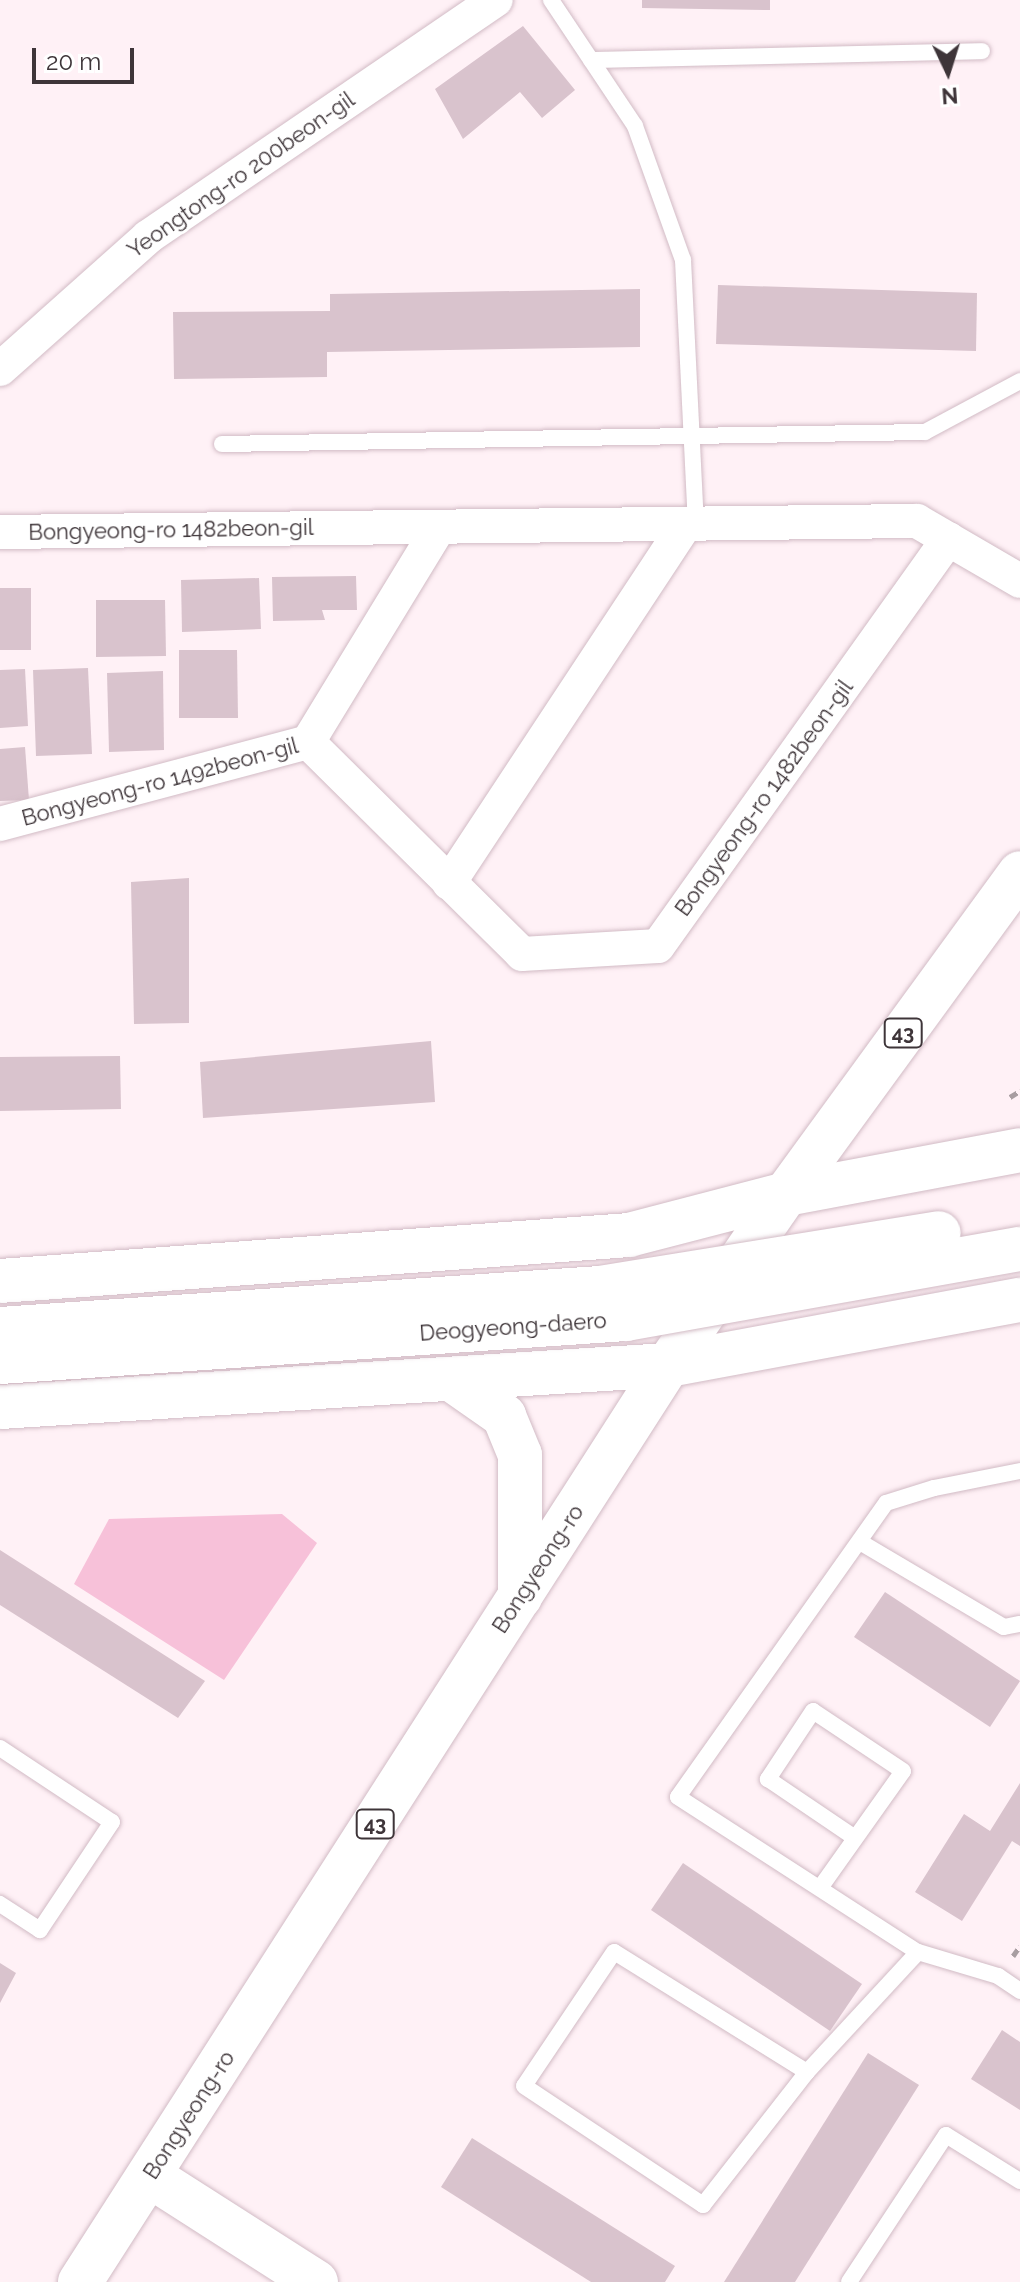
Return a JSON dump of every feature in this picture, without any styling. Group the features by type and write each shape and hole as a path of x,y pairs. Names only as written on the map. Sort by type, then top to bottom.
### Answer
{"main road":[{"name":"Bongyeong-ro","path":"80,2282 668,1365 786,1194 1020,873"},
{"path":"0,1281 629,1235 786,1194 1020,1150"},
{"name":"Deogyeong-daero","path":"0,1329 600,1288 1020,1220"},
{"name":"Deogyeong-daero","path":"0,1362 626,1319 1020,1249"},
{"path":"0,1407 668,1365 1020,1300"},
{"path":"451,1379 504,1416 520,1455 520,1597"},
{"path":"150,2176 316,2282"}],"street":[{"name":"Yeongtong-ro 200beon-gil","path":"0,369 148,237 496,0"},
{"name":"Bongyeong-ro 1482beon-gil","path":"0,532 917,521 1020,581"},
{"path":"449,883 691,524"},
{"path":"308,742 439,527"},
{"name":"Bongyeong-ro 1482beon-gil","path":"522,954 658,946 948,539"},
{"name":"Bongyeong-ro 1492beon-gil","path":"0,824 308,742 522,954"}],"lane":[{"path":"551,0 635,126 683,260 692,436 691,524"},
{"path":"591,60 982,51"},
{"path":"222,444 925,432 1020,381"},
{"path":"1020,1471 934,1488 886,1503 678,1797 918,1952 998,1976 1020,1991"},
{"path":"860,1542 1004,1627 1020,1624"},
{"path":"820,1888 903,1771 813,1711 768,1779 855,1838"},
{"path":"0,1748 112,1822 40,1930 0,1904"},
{"path":"807,2072 614,1952 524,2086 703,2205 807,2072 918,1952"},
{"path":"849,2282 946,2135 1020,2181"}],"path":[{"path":"1010,1097 1020,1091"}],"shaded area":[{"path":"282,1514 317,1543 224,1680 74,1584 109,1519"}],"building":[{"path":"642,0 770,0 770,10 642,8"},
{"path":"523,26 575,90 542,118 520,92 463,139 435,89"},
{"path":"718,285 977,293 976,351 716,344"},
{"path":"640,289 640,347 327,352 327,377 174,379 173,312 330,311 330,294"},
{"path":"356,576 357,610 322,610 325,620 273,621 272,577"},
{"path":"259,578 261,629 182,632 181,580"},
{"path":"0,588 31,588 31,650 0,650"},
{"path":"96,600 165,600 166,656 96,657"},
{"path":"179,650 237,650 238,718 179,718"},
{"path":"88,668 92,754 36,756 33,670"},
{"path":"25,669 28,726 0,728 0,670"},
{"path":"163,671 164,750 109,752 107,673"},
{"path":"25,747 29,800 0,801 0,749"},
{"path":"189,878 189,1023 134,1024 131,882"},
{"path":"431,1041 435,1102 203,1118 200,1062"},
{"path":"120,1056 121,1109 0,1111 0,1057"},
{"path":"0,1550 205,1681 178,1718 0,1605"},
{"path":"885,1592 1020,1681 990,1727 854,1637"},
{"path":"1020,1783 1020,1846 1012,1841 962,1921 915,1892 964,1814 990,1831"},
{"path":"683,1863 862,1984 830,2031 651,1910"},
{"path":"0,1963 16,1973 0,2003"},
{"path":"1002,2030 1020,2042 1020,2110 971,2079"},
{"path":"868,2053 919,2085 795,2282 724,2282"},
{"path":"472,2138 675,2266 665,2282 591,2282 441,2187"}]}
